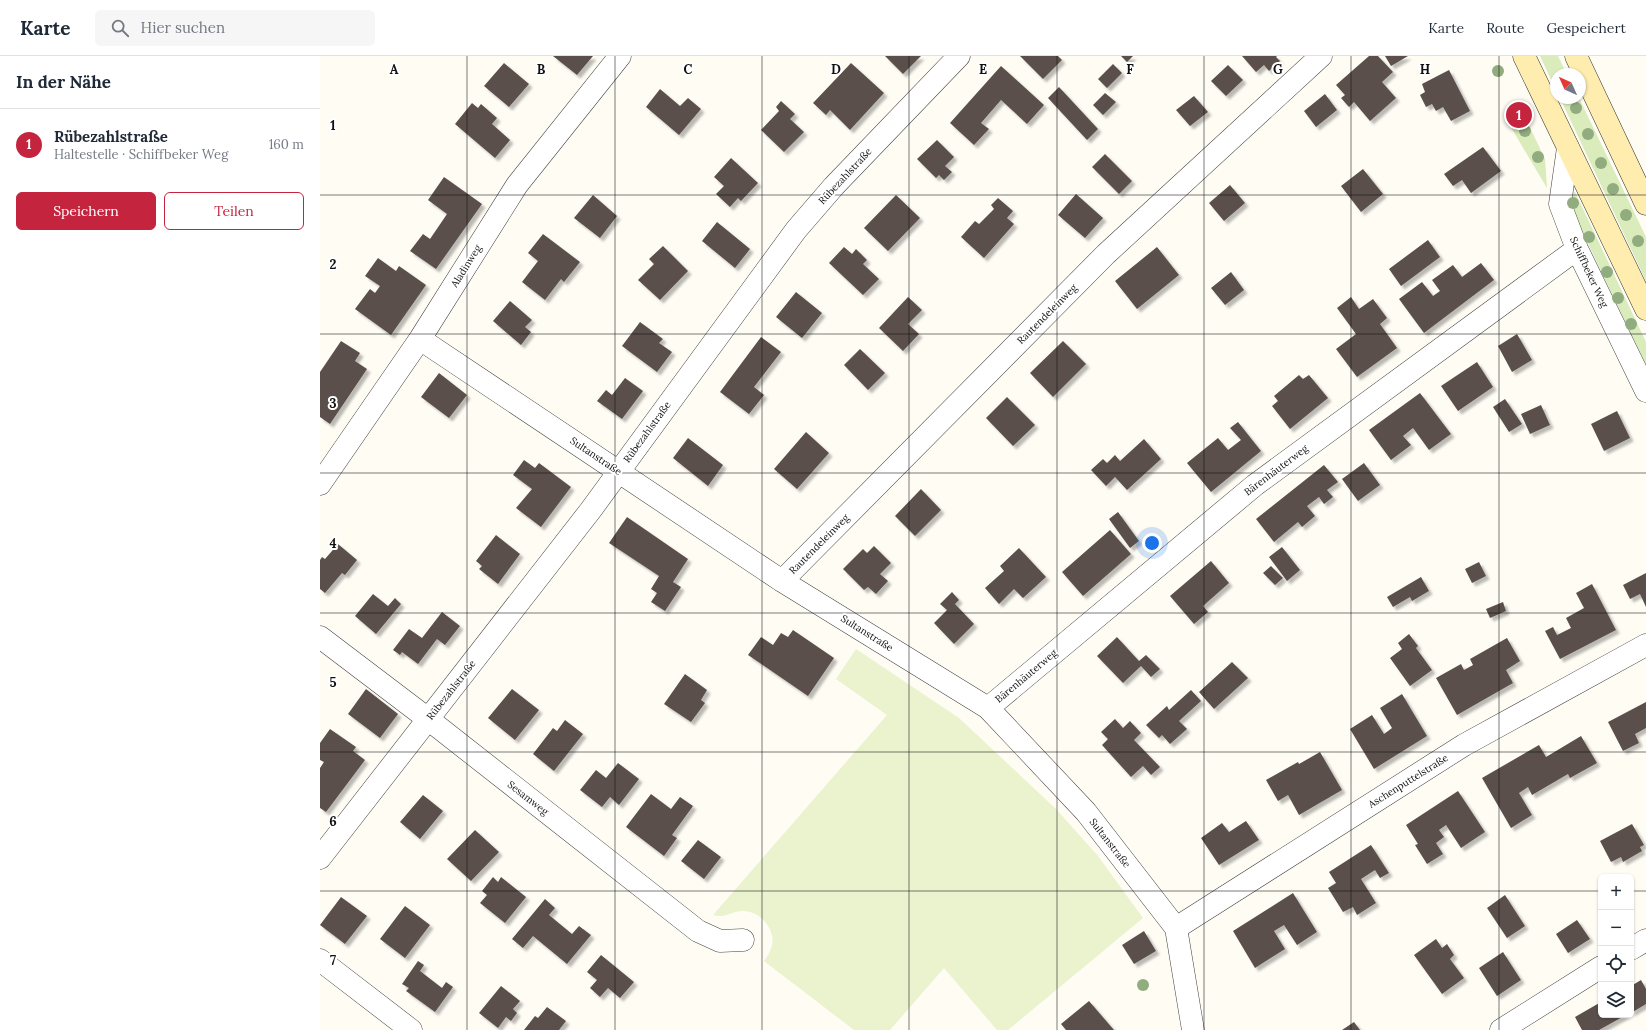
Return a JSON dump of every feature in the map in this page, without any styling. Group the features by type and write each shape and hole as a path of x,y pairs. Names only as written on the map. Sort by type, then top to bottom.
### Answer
{"main road":[{"path":"1524,56 1646,309"},
{"path":"1576,56 1646,204"}],"street":[{"name":"Aladinweg","path":"320,484 420,339 517,185 620,56"},
{"name":"Rübezahlstraße","path":"320,858 618,471 796,230 834,186 959,56"},
{"name":"Rautendeleinweg","path":"782,581 1106,254 1321,56"},
{"name":"Schiffbeker Weg","path":"1568,148 1560,204 1577,249 1646,391"},
{"name":"Bärenhäuterweg","path":"988,708 1255,485 1577,249"},
{"name":"Sultanstraße","path":"420,339 782,581 988,708 1086,812 1176,928 1193,1030"},
{"name":"Sesamweg","path":"320,637 428,719 698,931 720,941 742,940"},
{"name":"Aschenputtelstraße","path":"1176,928 1464,745 1646,645"},
{"path":"1634,947 1646,940"},
{"path":"320,960 411,1030"},
{"path":"1501,1030 1598,969"}],"green space":[{"path":"1540,56 1558,56 1564,68 1550,68 1550,77"},
{"path":"1563,104 1582,104 1646,237 1646,281"},
{"path":"1524,115 1545,159 1547,188 1509,124"},
{"path":"1575,192 1646,342 1646,366 1566,197"},
{"path":"856,649 959,718 1056,809 1098,856 1143,918 1008,1030 997,1030 944,968 890,1030 854,1030 764,961 771,949 772,935 762,918 748,911 735,912 721,916 713,915 887,715 836,679"}],"building":[{"path":"553,56 593,56 577,75"},
{"path":"885,56 921,56 903,74"},
{"path":"1020,56 1058,56 1062,60 1043,79"},
{"path":"1121,56 1133,56 1127,62"},
{"path":"1242,56 1277,56 1276,57 1280,61 1269,71 1264,65 1256,72"},
{"path":"1369,56 1378,56 1393,72 1382,82 1396,98 1370,121 1354,102 1349,107 1341,98 1345,95 1336,85"},
{"path":"1385,56 1408,56 1391,66"},
{"path":"504,63 529,84 509,107 484,86"},
{"path":"851,63 884,93 850,130 830,110 826,115 813,103"},
{"path":"1113,64 1122,73 1107,88 1098,79"},
{"path":"1228,65 1243,80 1226,96 1211,81"},
{"path":"1001,66 1044,105 1027,124 1001,100 981,123 989,129 974,145 950,123"},
{"path":"1449,70 1470,111 1451,121 1443,107 1436,111 1432,104 1426,107 1420,95 1425,92 1422,84"},
{"path":"1059,87 1098,129 1087,140 1048,98"},
{"path":"660,89 680,106 688,98 701,109 679,135 646,107"},
{"path":"1105,93 1116,102 1103,115 1093,105"},
{"path":"1325,94 1337,110 1316,127 1304,111"},
{"path":"1194,96 1208,112 1190,126 1176,110"},
{"path":"781,101 795,114 790,119 804,132 784,152 761,130 779,111 776,107"},
{"path":"472,103 478,108 481,104 497,118 492,124 510,140 495,158 455,124"},
{"path":"937,140 954,157 945,166 952,172 944,180 939,175 936,178 917,159"},
{"path":"1483,147 1501,171 1471,193 1462,180 1453,186 1444,174"},
{"path":"1105,154 1132,181 1119,194 1092,167"},
{"path":"731,158 758,183 741,201 738,198 730,207 716,194 724,186 714,177"},
{"path":"1363,169 1383,194 1361,212 1341,186"},
{"path":"444,177 482,204 436,269 410,251 423,234 430,239 447,214 428,200"},
{"path":"1230,185 1245,203 1224,221 1209,203"},
{"path":"1076,194 1103,218 1085,238 1058,215"},
{"path":"593,195 617,216 600,238 574,218"},
{"path":"896,195 920,218 888,251 864,228"},
{"path":"998,198 1013,211 1007,218 1014,224 984,258 961,237 975,221 979,224 994,209 991,205"},
{"path":"717,222 750,249 735,268 702,241"},
{"path":"543,234 580,262 564,282 561,279 545,300 522,282 538,261 528,253"},
{"path":"1428,240 1440,257 1401,286 1389,269"},
{"path":"663,246 688,271 660,300 638,280 654,264 649,259"},
{"path":"844,247 852,254 856,249 867,260 863,264 879,279 863,295 829,263"},
{"path":"1157,247 1179,275 1137,309 1115,281"},
{"path":"378,258 396,271 399,266 426,285 391,335 355,309 370,289 375,293 380,286 365,276"},
{"path":"1481,263 1494,280 1424,333 1399,299 1422,282 1433,296 1440,291 1432,280 1453,265 1462,277"},
{"path":"1231,272 1244,290 1225,305 1211,288"},
{"path":"796,292 822,313 802,338 776,317"},
{"path":"908,297 922,310 908,324 919,334 903,351 879,328"},
{"path":"1351,297 1359,309 1373,299 1387,318 1380,324 1397,348 1357,377 1336,349 1356,334 1337,308"},
{"path":"510,301 532,320 525,327 531,332 521,345 493,321"},
{"path":"640,322 663,339 659,343 672,352 657,372 622,346"},
{"path":"1517,334 1532,360 1512,372 1498,346"},
{"path":"761,337 781,352 754,387 764,395 749,414 720,392"},
{"path":"341,341 360,353 355,361 367,369 330,424 320,417 320,372"},
{"path":"1063,341 1086,364 1053,397 1030,373"},
{"path":"860,349 885,373 868,390 844,365"},
{"path":"1477,362 1493,387 1458,411 1441,386"},
{"path":"439,373 467,395 449,418 421,397"},
{"path":"1299,375 1303,379 1309,375 1328,398 1290,429 1272,406 1278,401 1274,396"},
{"path":"625,378 643,391 622,419 597,401 606,390 612,395"},
{"path":"1420,393 1451,434 1429,450 1413,428 1403,436 1411,445 1391,460 1369,430"},
{"path":"1007,397 1035,425 1013,446 986,418"},
{"path":"1505,399 1522,424 1509,432 1493,407"},
{"path":"1541,405 1550,425 1530,434 1521,414"},
{"path":"1617,411 1630,438 1604,451 1591,424"},
{"path":"1238,422 1261,451 1211,492 1187,463 1218,438 1228,450 1241,440 1230,428"},
{"path":"806,432 829,453 797,489 774,469"},
{"path":"688,438 723,465 708,486 673,458"},
{"path":"1144,439 1161,459 1127,490 1115,477 1106,486 1091,470 1103,459 1107,463 1115,455 1120,461"},
{"path":"524,460 535,468 539,463 571,487 541,527 516,508 532,489 513,475"},
{"path":"1364,463 1380,485 1358,501 1342,479"},
{"path":"1324,465 1338,482 1327,490 1333,497 1324,504 1319,497 1307,506 1315,516 1302,527 1298,522 1274,542 1256,519"},
{"path":"921,489 941,510 915,536 895,516"},
{"path":"1118,512 1139,541 1130,548 1109,519"},
{"path":"627,517 688,559 673,582 681,587 665,611 651,602 657,593 651,589 659,576 609,543"},
{"path":"1110,530 1131,554 1083,596 1062,572"},
{"path":"496,535 520,554 498,584 479,569 482,566 476,561"},
{"path":"338,544 357,560 345,575 342,573 325,593 320,589 320,560 322,557 325,559"},
{"path":"874,546 891,563 880,574 888,581 876,594 868,587 864,590 843,569 863,549 867,553"},
{"path":"1282,547 1300,570 1287,581 1269,557"},
{"path":"1019,548 1046,577 1023,598 1014,589 999,604 985,588 1004,571 1000,566"},
{"path":"1211,561 1229,583 1203,606 1208,612 1194,624 1170,596"},
{"path":"1479,562 1486,576 1472,583 1465,569"},
{"path":"1271,566 1283,578 1275,585 1263,573"},
{"path":"1646,573 1646,607 1640,594 1630,599 1623,585"},
{"path":"1421,577 1429,591 1412,601 1410,597 1393,607 1387,597"},
{"path":"1592,584 1616,630 1560,659 1545,631 1553,627 1557,635 1571,628 1566,618 1584,608 1576,593"},
{"path":"952,592 959,600 955,604 974,624 954,644 934,623 947,610 940,604"},
{"path":"373,594 388,606 395,598 401,604 376,634 355,616"},
{"path":"1503,602 1506,611 1490,618 1486,609"},
{"path":"442,612 460,626 445,645 437,639 418,664 402,652 400,655 393,650 409,629 422,638"},
{"path":"793,630 834,658 808,696 748,655 761,637 773,645 781,633 788,637"},
{"path":"1409,634 1418,646 1416,648 1432,670 1410,686 1390,658 1402,649 1398,643"},
{"path":"1117,637 1139,661 1146,655 1160,669 1151,677 1141,666 1123,683 1097,656"},
{"path":"1507,638 1520,661 1506,670 1513,683 1457,715 1436,678 1461,664 1464,670 1473,665 1470,659"},
{"path":"1232,662 1248,678 1214,709 1199,692"},
{"path":"685,674 707,690 701,700 705,703 691,722 664,704"},
{"path":"366,689 398,714 380,738 348,714"},
{"path":"512,689 539,710 515,740 488,718"},
{"path":"1191,690 1201,701 1179,721 1187,729 1170,744 1162,735 1159,738 1146,725 1167,706 1169,710"},
{"path":"1402,694 1427,736 1374,769 1350,729 1372,715 1384,734 1392,728 1380,708"},
{"path":"1646,702 1646,728 1635,734 1639,743 1623,751 1608,722"},
{"path":"1115,719 1123,728 1130,721 1141,733 1134,740 1160,767 1151,775 1143,766 1131,777 1102,745 1108,739 1101,732"},
{"path":"565,720 583,734 554,771 533,754 553,728 557,731"},
{"path":"330,729 356,747 353,751 365,760 326,812 320,808 320,768 324,762 320,760 320,743"},
{"path":"1581,736 1597,763 1570,778 1568,774 1532,795 1528,787 1519,793 1532,815 1511,828 1482,778 1539,745 1546,757"},
{"path":"1320,752 1342,790 1299,815 1288,795 1278,801 1266,780 1298,762 1299,764"},
{"path":"618,763 639,779 619,805 610,797 602,807 580,790 596,770 606,778"},
{"path":"1458,791 1485,832 1461,848 1446,825 1439,830 1444,837 1436,843 1443,854 1427,864 1415,845 1418,844 1406,825"},
{"path":"651,794 671,809 680,797 693,806 672,835 677,838 664,856 626,827"},
{"path":"423,795 443,811 420,839 400,822"},
{"path":"1246,821 1259,840 1219,865 1201,838 1222,823 1229,832"},
{"path":"1632,824 1644,845 1640,847 1642,851 1623,862 1621,857 1611,862 1600,841"},
{"path":"475,830 499,852 471,881 447,859"},
{"path":"698,840 721,857 704,879 681,861"},
{"path":"1371,845 1389,873 1380,878 1375,870 1361,879 1376,903 1357,915 1353,907 1343,912 1328,888 1336,883 1329,872"},
{"path":"493,877 498,882 501,877 526,897 505,923 480,903 487,895 482,891"},
{"path":"1293,893 1317,932 1297,945 1284,925 1274,931 1285,949 1255,968 1233,931"},
{"path":"1505,895 1525,926 1507,938 1487,908"},
{"path":"341,897 367,916 345,944 320,925"},
{"path":"545,899 555,908 549,915 572,934 579,926 591,935 567,964 533,936 523,948 512,939"},
{"path":"405,906 430,925 405,958 380,939"},
{"path":"1577,920 1590,939 1568,953 1556,934"},
{"path":"1144,931 1156,951 1134,964 1122,945"},
{"path":"1436,939 1442,948 1447,944 1454,955 1450,959 1464,978 1442,994 1414,955"},
{"path":"1503,952 1521,980 1497,996 1479,968"},
{"path":"601,955 634,982 620,998 608,988 600,997 590,988 597,980 587,972"},
{"path":"418,961 424,965 420,971 442,988 446,982 453,987 435,1012 406,991 409,988 402,984"},
{"path":"1641,980 1646,989 1646,1004 1634,1011 1634,984"},
{"path":"501,986 520,1001 513,1009 517,1013 511,1021 506,1017 498,1028 479,1013"},
{"path":"1089,1001 1114,1030 1066,1030 1061,1024"},
{"path":"1598,1004 1598,1018 1621,1018 1599,1030 1582,1030 1575,1017"},
{"path":"547,1007 566,1021 559,1030 524,1030 535,1016 538,1018"},
{"path":"1354,1022 1360,1030 1342,1030"}],"place":[{"name":"Rübezahlstraße","path":"1519,115"}]}
